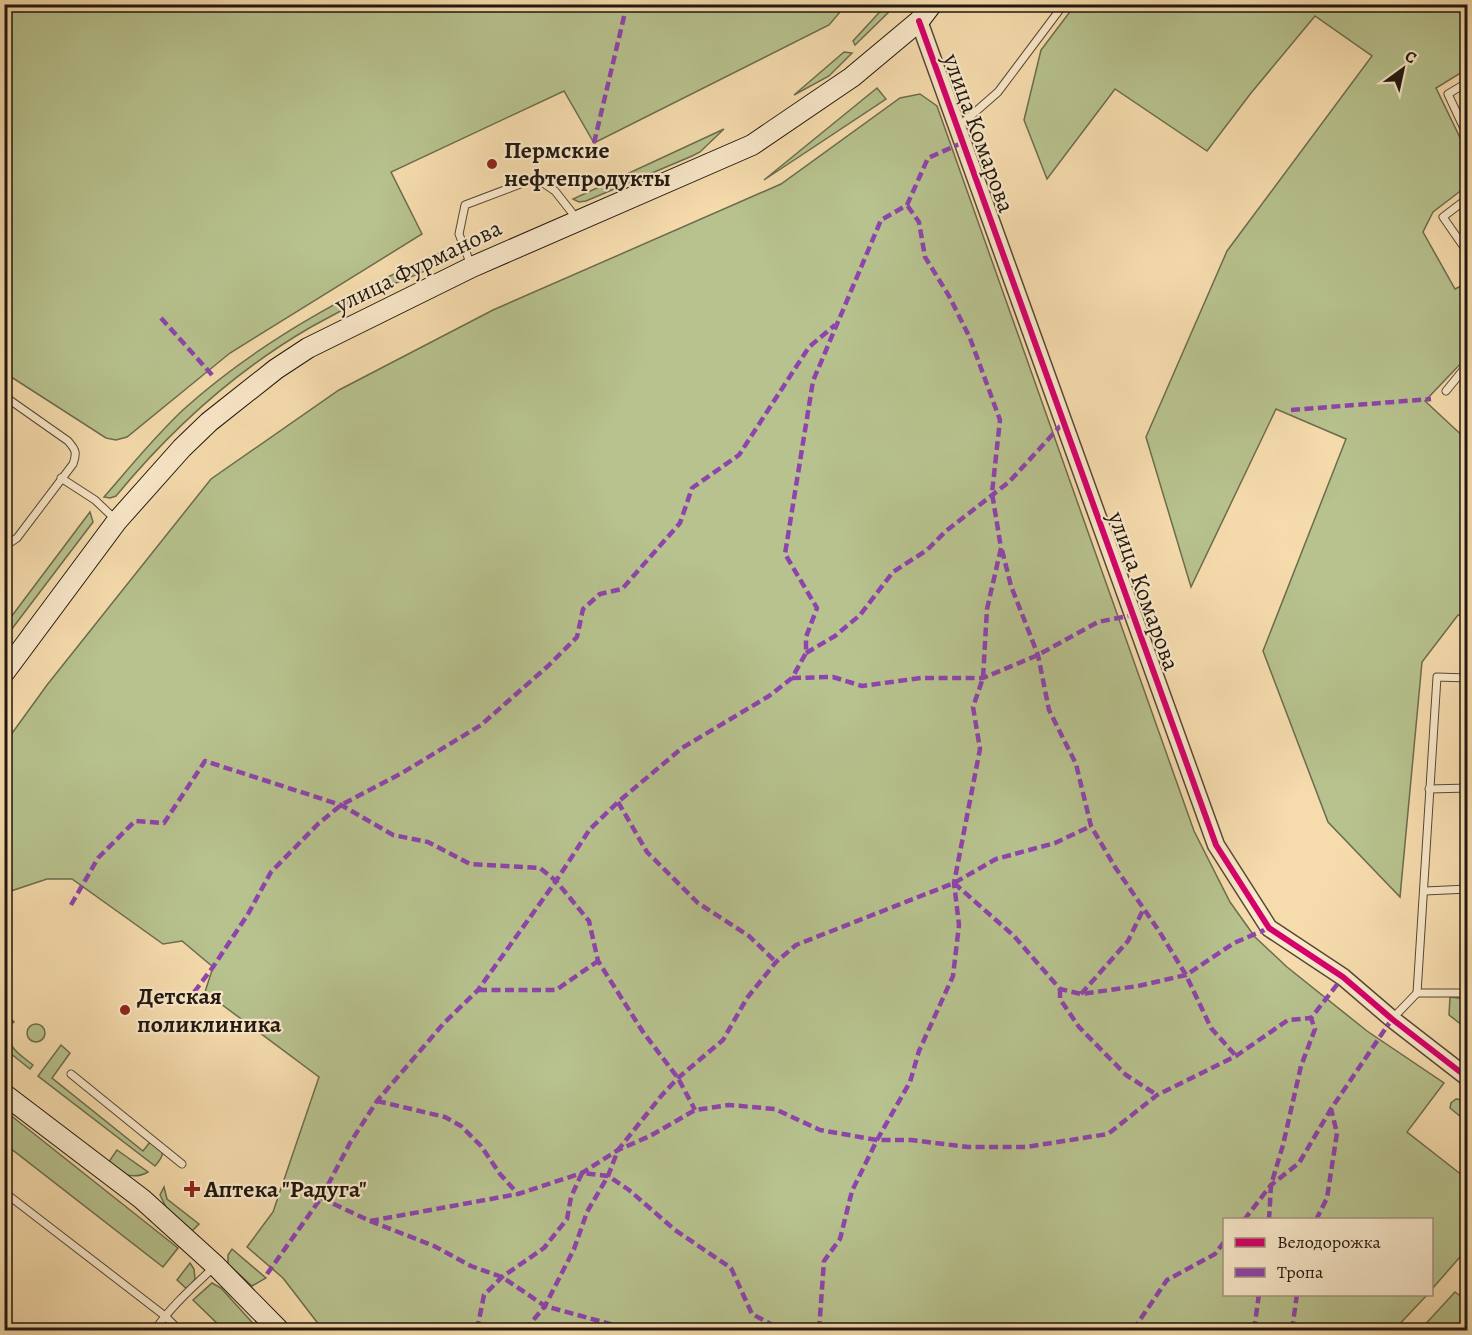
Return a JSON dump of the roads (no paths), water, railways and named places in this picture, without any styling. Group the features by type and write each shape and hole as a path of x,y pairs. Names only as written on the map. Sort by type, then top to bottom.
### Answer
{"main road":[{"name":"улица Фурманова","path":"4,673 117,521 182,448 276,369 308,348 472,267 577,219 752,145 852,77 919,21 932,4"},
{"path":"4,1094 142,1199 216,1266 279,1330"}],"street":[{"name":"улица Комарова","path":"919,21 1216,845 1269,928 1343,977 1467,1078"}],"lane":[{"path":"958,128 998,92 1064,4"},
{"path":"1467,82 1448,94 1467,137"},
{"path":"472,267 459,234 465,205 536,178 555,191 577,219"},
{"path":"1467,198 1443,216 1467,253"},
{"path":"1446,391 1467,364"},
{"path":"4,396 69,441 76,455 73,464 17,538 4,543"},
{"path":"61,478 95,500 117,521"},
{"path":"1392,1019 1417,993 1437,677 1467,678"},
{"path":"1429,789 1467,788"},
{"path":"1425,891 1467,890"},
{"path":"1417,993 1467,993"},
{"path":"71,1074 182,1164"},
{"path":"4,1192 165,1316 179,1330"},
{"path":"155,1330 165,1316 216,1266"}],"place":[{"name":"Пермские нефтепродукты","path":"492,164"},
{"name":"Детская поликлиника","path":"125,1010"},
{"name":"Аптека \"Радуга\"","path":"192,1189"}]}
